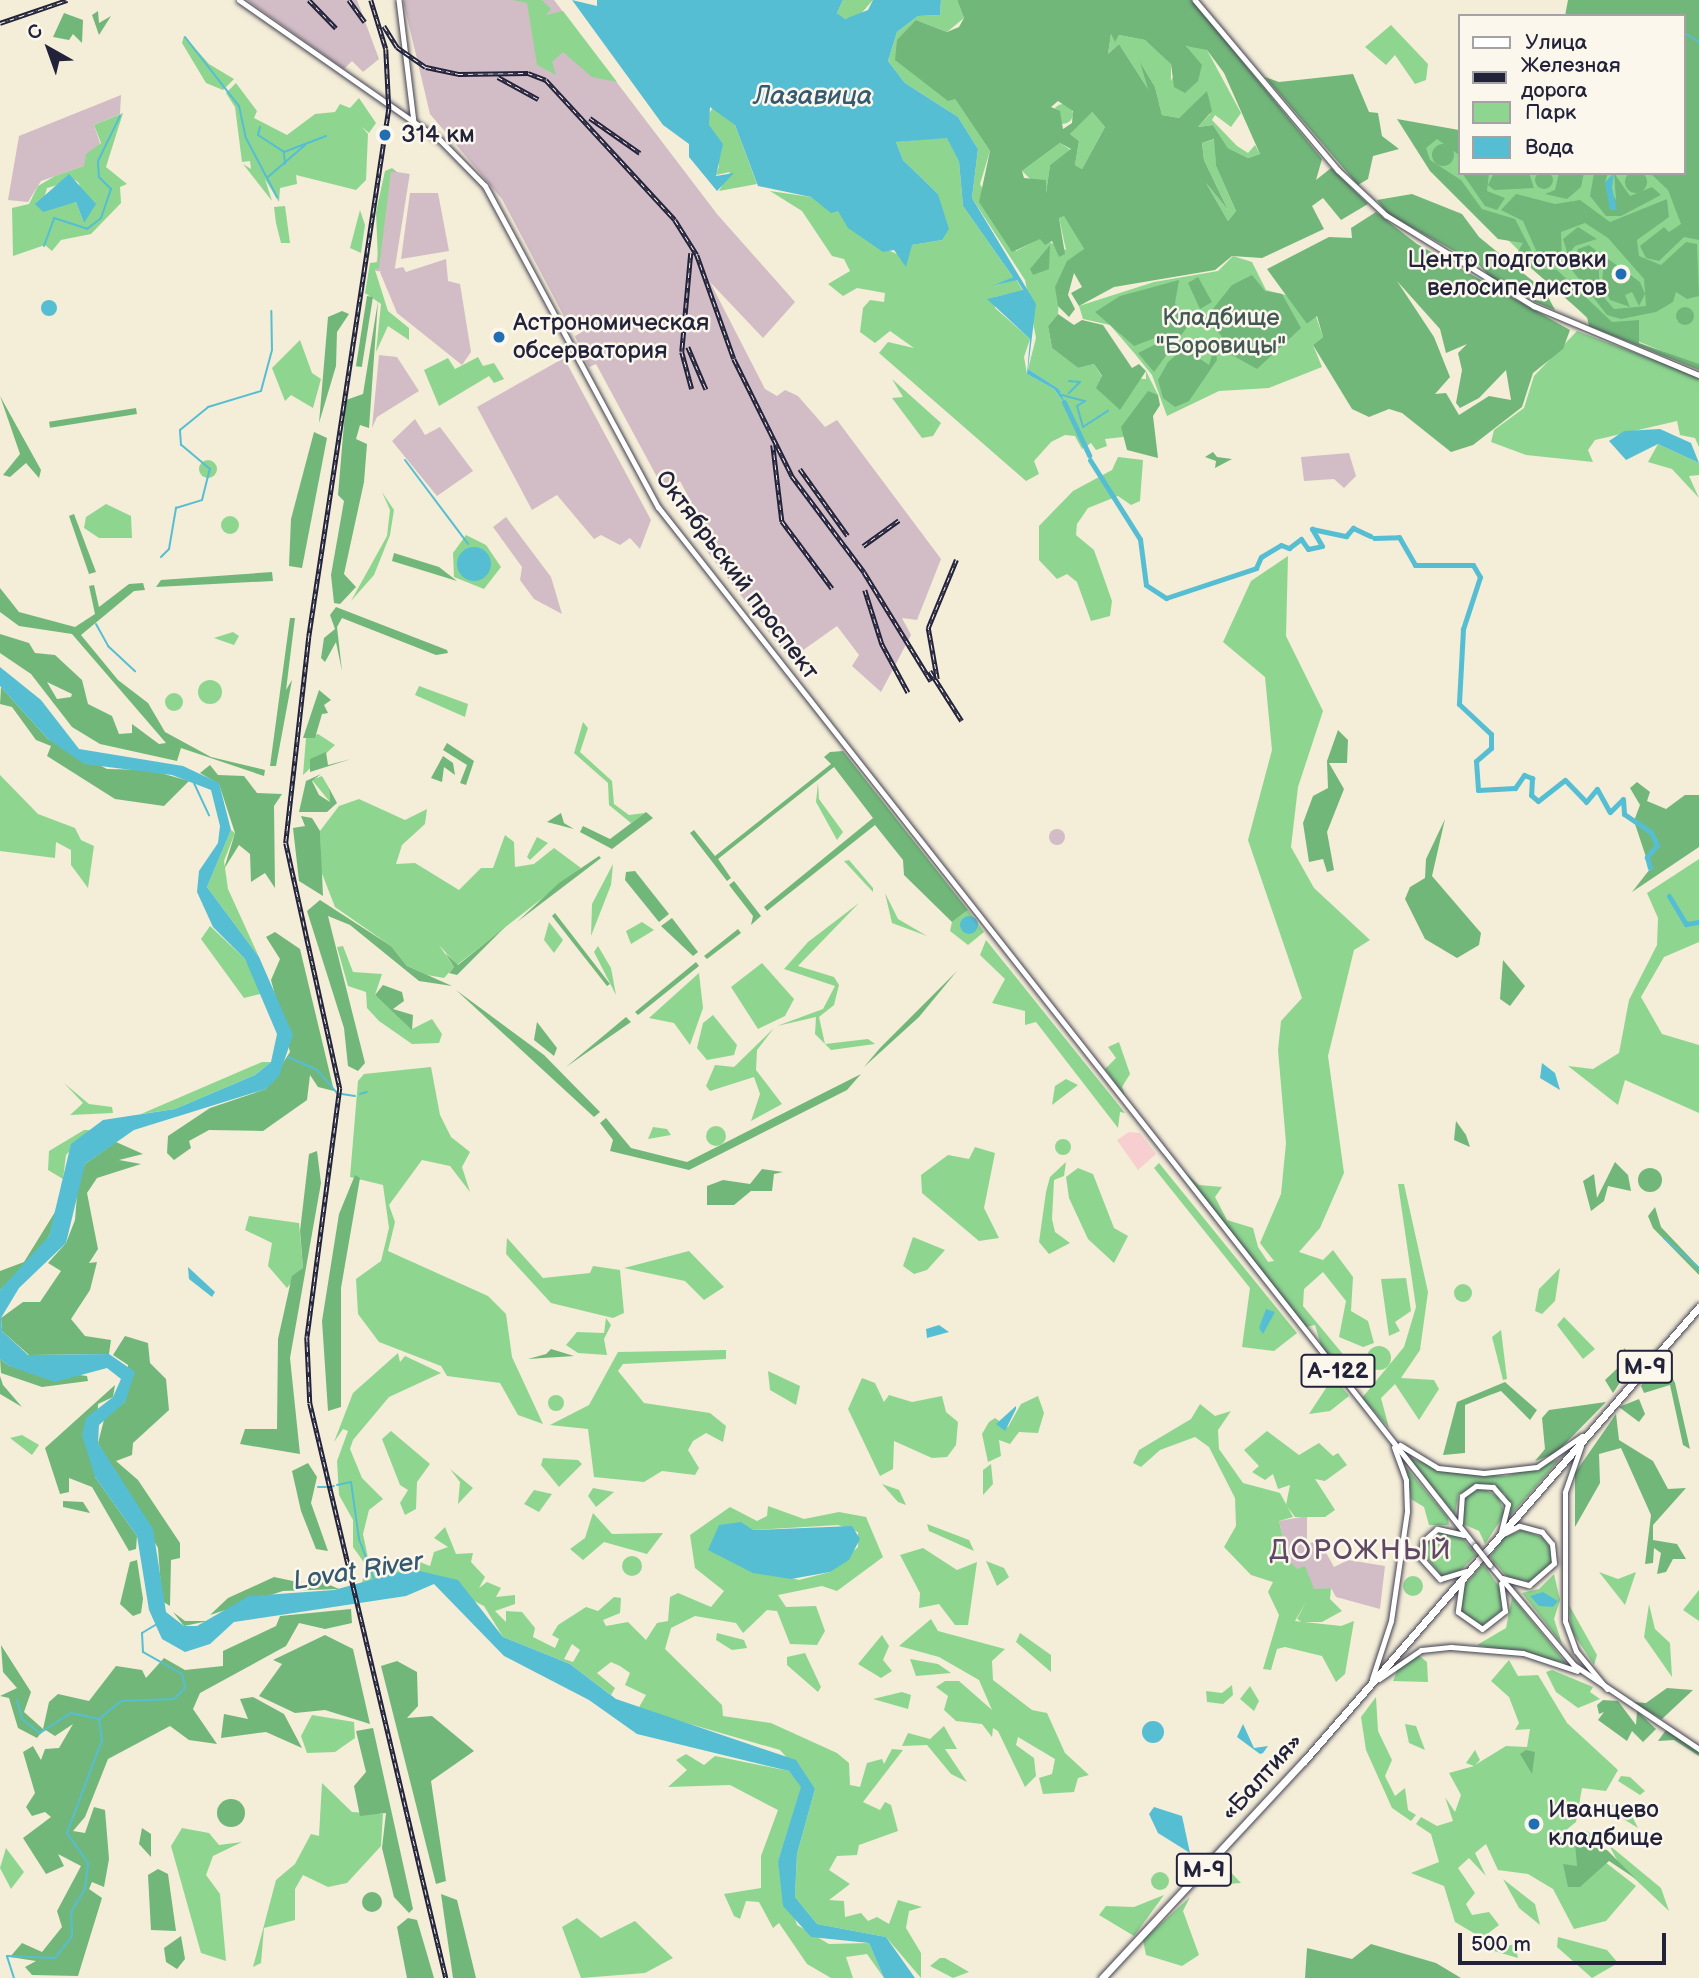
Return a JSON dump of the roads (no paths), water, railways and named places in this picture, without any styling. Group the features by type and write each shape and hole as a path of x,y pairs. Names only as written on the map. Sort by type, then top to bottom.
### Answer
{"highway":[{"name":"М-9","path":"1363,1693 1699,1307"},
{"name":"«Балтия»","path":"1102,1978 1363,1693"}],"main road":[{"name":"Октябрьский проспект","path":"239,0 455,152 495,199 658,507 1112,1091 1385,1431"},
{"path":"399,0 414,122"},
{"path":"1195,0 1338,170 1386,215 1534,306 1699,375"},
{"path":"1385,1431 1429,1465 1484,1473 1537,1467 1592,1427"},
{"path":"1592,1427 1574,1457 1565,1492 1562,1591 1569,1636 1606,1689"},
{"path":"1363,1693 1385,1648 1407,1511 1404,1469 1385,1431"},
{"name":"А-122","path":"1385,1431 1499,1576 1587,1676 1699,1749"},
{"path":"1462,1530 1462,1496 1476,1486 1493,1487 1508,1512 1497,1538"},
{"path":"1497,1538 1519,1527 1534,1528 1548,1537 1554,1553 1550,1570 1538,1582 1517,1584 1499,1576"},
{"path":"1469,1569 1440,1579 1427,1572 1420,1557 1423,1541 1437,1529 1470,1539"},
{"path":"1469,1569 1457,1607 1477,1628 1496,1624 1505,1611 1499,1576"},
{"path":"1363,1693 1412,1655 1451,1647 1541,1657 1587,1676"}],"water":[{"name":"Лазавица","path":"572,0 597,6 597,0 843,0 837,13 845,19 868,10 873,0 941,0 940,15 918,16 897,32 888,61 905,83 958,117 978,149 972,198 1036,304 1028,369 1059,389 1066,406 1054,389 1027,374 1030,339 987,299 1023,290 1017,280 992,286 1013,277 963,206 959,162 947,138 896,142 903,160 938,194 949,229 942,240 912,245 906,267 894,250 883,252 848,228 838,211 831,213 811,197 758,186 735,125 710,107 709,125 723,144 716,176 734,173 717,191 689,157 689,144 663,125"},
{"path":"69,174 96,204 84,223 76,202 43,212 35,204"},
{"path":"1614,175 1612,188 1617,210 1610,210 1605,182"},
{"path":"49,300 55,302 55,314 49,316 43,314 41,308 43,302"},
{"path":"1660,429 1691,443 1699,463 1658,444 1626,460 1609,441 1624,431"},
{"path":"474,547 486,552 491,564 486,576 474,581 462,576 457,564 462,552"},
{"path":"0,667 41,700 79,749 183,766 219,783 231,830 207,887 259,957 293,1035 279,1076 266,1089 134,1130 85,1164 66,1243 19,1288 1,1318 2,1331 28,1355 109,1354 135,1372 125,1402 99,1425 98,1443 153,1529 166,1612 184,1626 197,1626 249,1596 334,1590 411,1569 458,1580 503,1637 570,1664 616,1699 796,1760 815,1789 797,1854 795,1897 817,1924 886,1937 915,1978 884,1978 869,1943 811,1937 783,1906 778,1861 801,1787 789,1771 637,1734 589,1700 504,1656 434,1584 406,1596 234,1622 210,1644 185,1652 162,1639 149,1610 137,1536 95,1477 82,1435 86,1418 113,1397 121,1379 107,1368 55,1382 9,1366 0,1359 0,1290 49,1236 71,1144 103,1120 175,1109 255,1075 271,1062 277,1034 245,959 213,927 197,892 199,871 218,843 220,826 211,790 172,775 84,764 48,739 0,686"},
{"path":"965,916 973,916 978,925 976,932 965,934 960,929 960,921"},
{"path":"1542,1063 1555,1073 1560,1090 1540,1078"},
{"path":"188,1267 215,1292 212,1297 189,1279"},
{"path":"1266,1309 1275,1312 1263,1334 1259,1328"},
{"path":"939,1325 949,1332 927,1338 926,1329"},
{"path":"1016,1406 1016,1409 1005,1431 996,1424"},
{"path":"741,1522 753,1530 852,1526 860,1539 849,1560 830,1572 791,1579 753,1573 708,1550 719,1525"},
{"path":"1543,1592 1558,1601 1553,1607 1539,1606 1530,1596"},
{"path":"1153,1721 1161,1724 1164,1732 1161,1740 1153,1743 1145,1740 1142,1732 1145,1724"},
{"path":"1243,1724 1254,1748 1268,1746 1263,1753 1260,1754 1237,1737"},
{"path":"1154,1807 1182,1816 1190,1853 1158,1833 1149,1814"}],"waterway":[{"path":"1685,33 1699,42"},
{"path":"185,37 239,106 246,138 277,197"},
{"path":"44,246 54,218 87,229 101,218 111,189 99,177 98,161 120,116"},
{"path":"260,127 258,135 284,152 326,136"},
{"path":"268,177 305,145"},
{"path":"284,154 285,164"},
{"path":"161,557 169,549 176,508 202,500 210,469 181,445 180,430 208,407 261,391 272,350 271,311"},
{"path":"1069,381 1080,382 1069,393"},
{"path":"1062,395 1085,401 1077,406 1083,427 1108,411"},
{"name":"Лазавица","path":"1064,402 1089,455"},
{"path":"405,460 468,544"},
{"name":"Лазавица","path":"1090,460 1140,539 1146,585 1166,598 1256,568 1261,557 1281,545 1289,548 1301,539 1308,549 1322,546 1312,529 1346,536 1353,528 1370,536"},
{"name":"Лазавица","path":"1374,538 1399,537 1415,565 1473,565 1480,577 1463,629 1459,704 1491,734 1491,748 1476,761 1478,790 1515,788 1524,775 1532,778 1531,795 1538,801 1565,780 1586,802 1597,789 1610,812 1623,799 1624,814 1651,832 1657,845 1647,857 1650,868"},
{"path":"96,624 108,646 135,671"},
{"path":"193,781 209,815"},
{"name":"Лазавица","path":"1669,896 1686,924 1699,922"},
{"path":"288,1057 317,1070 338,1094"},
{"path":"360,1094 367,1092"},
{"path":"342,1094 355,1096"},
{"path":"1664,1238 1699,1268"},
{"name":"Lovat River","path":"337,1485 351,1482 359,1539 375,1582"},
{"path":"330,1487 334,1486"},
{"path":"318,1487 326,1487"},
{"path":"17,1700 22,1719 40,1733 71,1713 99,1719 121,1701 174,1699 185,1688 182,1674 143,1652 142,1633 157,1624"},
{"path":"14,1978 7,1956 55,1958 72,1936 71,1912 85,1889 88,1863 67,1833 102,1740 99,1719"}],"railway":[{"path":"0,23 67,0"},
{"path":"309,0 336,28"},
{"path":"349,0 365,22"},
{"path":"371,0 386,49 389,109 309,637 286,843 340,1088 307,1337 310,1403 446,1978"},
{"path":"384,26 397,47 426,67 458,74 528,73 546,80 675,220 697,255 734,359 792,476 864,572 931,681"},
{"path":"498,77 538,99"},
{"path":"590,118 640,153"},
{"path":"691,253 682,352 692,389"},
{"path":"688,347 706,389"},
{"path":"773,445 782,521 832,588"},
{"path":"800,469 848,536"},
{"path":"863,546 899,520"},
{"path":"937,679 928,628 956,560"},
{"path":"865,590 882,644 908,692"},
{"path":"930,671 962,721"}],"place":[{"name":"314 км","path":"385,135"},
{"name":"Центр подготовки велосипедистов","path":"1621,274"},
{"name":"Aстрономическая обсерватория","path":"499,337"},
{"name":"Иванцево кладбище","path":"1534,1824"}],"district":[{"name":"ДОРОЖНЫЙ","path":"1361,1551"}],"park label":[{"name":"Кладбище \"Боровицы\"","path":"1221,332"}]}
